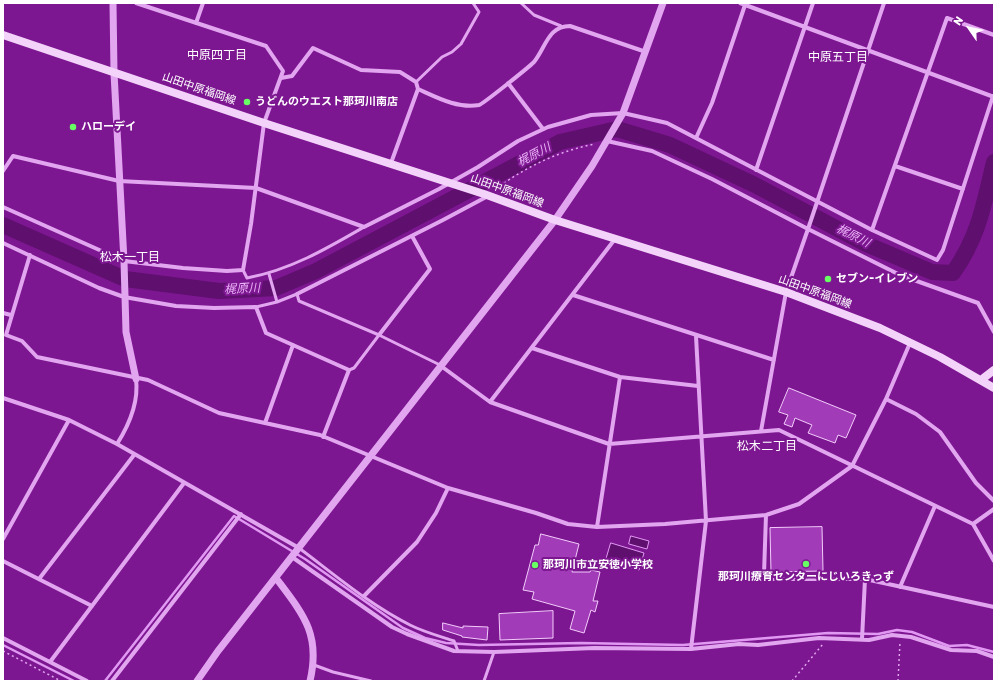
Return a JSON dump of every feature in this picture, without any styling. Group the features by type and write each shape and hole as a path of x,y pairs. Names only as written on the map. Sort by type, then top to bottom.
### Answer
{"main road":[{"name":"山田中原福岡線","path":"3,35 264,123 391,163 555,220 786,292 880,328 940,357 994,388"},
{"path":"980,380 994,370"}],"street":[{"path":"113,3 114,73 124,261 126,332 136,379 135,406 117,444"},
{"path":"3,207 124,261 184,268 243,270 256,188 264,123 283,71 266,46 136,3"},
{"path":"196,23 203,3"},
{"path":"197,681 218,651 440,365 555,220 608,140 622,115 663,3"},
{"path":"756,170 813,3"},
{"path":"761,432 786,292 884,3"},
{"path":"3,171 13,156 119,181 256,188 364,227 449,183 478,167 518,141 543,129 591,115 622,115 667,123 872,230 937,260 943,250 994,97 743,4 712,103 696,138"},
{"path":"872,230 947,18 994,35"},
{"path":"418,88 448,102 464,105 480,105 533,62 553,32 561,26 570,26 646,52"},
{"path":"281,78 292,76 313,48 361,70 400,72 416,82 418,88 391,163"},
{"path":"508,83 543,129"},
{"path":"608,140 652,151 712,179 900,275 978,303 994,332"},
{"path":"895,166 963,189"},
{"path":"297,294 412,236 486,195"},
{"path":"379,335 430,269 412,236"},
{"path":"490,402 615,238"},
{"path":"3,243 99,288 124,297 176,306 214,308 256,307 266,333 349,370 323,437"},
{"path":"30,255 6,335 22,341 37,357 136,379 148,380 219,413 323,437 448,488 536,513 568,524 597,527 624,527 706,521 766,514 799,504 852,466 886,400 910,343"},
{"path":"573,295 774,360"},
{"path":"3,313 11,315"},
{"path":"691,649 706,521 696,336"},
{"path":"265,423 293,345"},
{"path":"532,348 620,377 698,386"},
{"path":"440,365 490,402 609,444 779,430 973,524 994,561"},
{"path":"597,527 620,377"},
{"path":"3,398 70,420 117,444 299,548"},
{"path":"886,400 916,414 940,432 976,483 994,501"},
{"path":"3,539 70,420"},
{"path":"39,579 134,455"},
{"path":"50,662 184,483"},
{"path":"364,596 417,542 436,513 448,488"},
{"path":"900,586 935,506"},
{"path":"973,524 994,508"},
{"path":"112,681 241,514"},
{"path":"766,514 764,574 768,579 865,580 900,586 994,607"},
{"path":"292,557 392,627 407,634 458,651 494,652 594,648 691,649 828,638 862,640 901,636 951,650 977,651 994,656"},
{"path":"3,561 92,606"},
{"path":"276,578 309,627 314,649 314,665 310,681"},
{"path":"862,640 865,580"},
{"path":"3,638 87,681"}],"lane":[{"path":"416,82 442,57 452,52 461,44 477,18 478,12 473,3"},
{"path":"521,3 534,15 561,26"},
{"path":"243,270 247,278 269,275 316,254 364,227"},
{"path":"269,275 276,301"},
{"path":"256,307 297,294 300,301 379,335 440,365"},
{"path":"349,370 354,368 379,335"},
{"path":"299,548 364,596 410,625 454,641 458,651"},
{"path":"484,681 494,652"},
{"path":"314,665 333,672 371,681"}],"path":[{"path":"486,195 541,161 576,147 608,140"},
{"path":"898,681 901,636"},
{"path":"792,681 828,638"},
{"path":"3,651 61,681"}],"shaded area":[{"path":"631,536 649,541 647,549 629,544"},
{"path":"611,543 644,553 639,570 606,560"}],"building":[{"path":"789,388 856,415 846,438 838,435 835,443 808,433 812,425 795,418 792,427 784,424 788,415 779,412"},
{"path":"822,527 823,571 771,572 770,528"},
{"path":"541,534 579,544 572,572 590,572 591,570 600,572 593,601 598,601 595,612 591,610 584,633 570,629 575,611 532,599 534,592 523,590 535,545 538,545"},
{"path":"553,611 553,638 500,640 499,614"},
{"path":"443,623 463,628 463,626 488,627 487,640 462,637 443,630"}],"waterway":[{"name":"梶原川","path":"3,225 125,279 219,291 276,288 316,271 560,142 617,129 670,145 755,185 866,244 932,272 953,273 975,233 980,219 994,162"},
{"path":"105,681 234,516 305,559 403,628 425,638 446,643 479,645 581,643 683,645 828,633 878,634 897,630 912,632 949,646 967,645 994,652"},
{"path":"3,645 74,681"}],"place":[{"name":"うどんのウエスト那珂川南店","path":"247,102"},
{"name":"ハローデイ","path":"73,127"},
{"name":"セブン-イレブン","path":"828,279"},
{"name":"那珂川療育センターにじいろきっず","path":"806,564"},
{"name":"那珂川市立安徳小学校","path":"535,565"}],"district":[{"name":"中原四丁目","path":"217,56"},
{"name":"中原五丁目","path":"838,58"},
{"name":"松木一丁目","path":"130,258"},
{"name":"松木二丁目","path":"767,447"}]}
